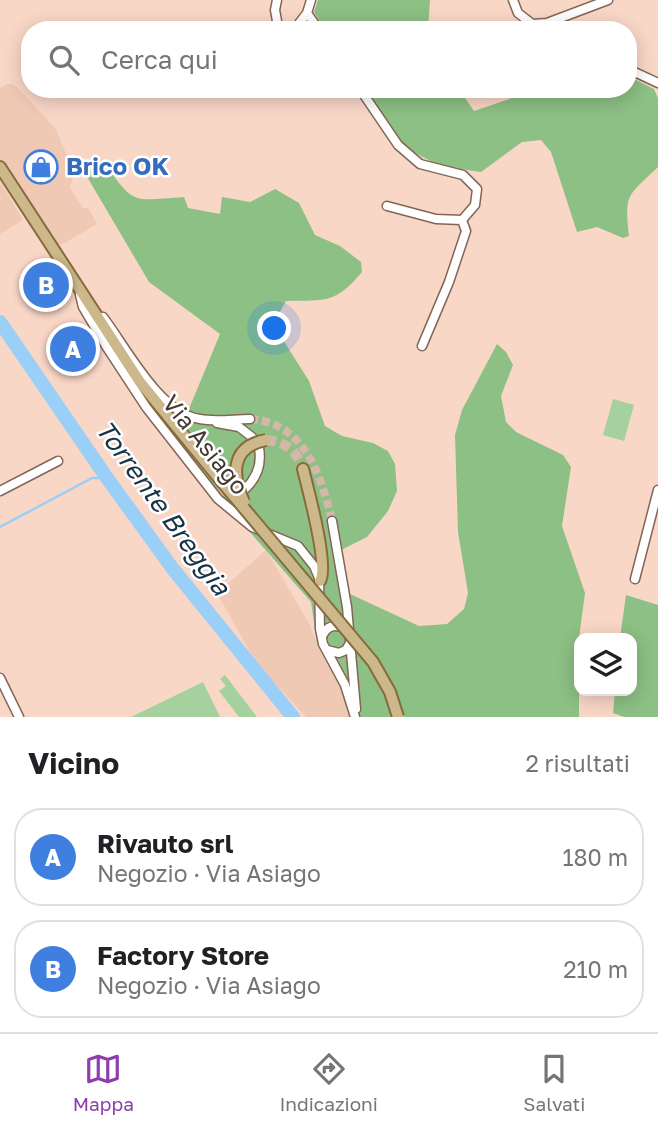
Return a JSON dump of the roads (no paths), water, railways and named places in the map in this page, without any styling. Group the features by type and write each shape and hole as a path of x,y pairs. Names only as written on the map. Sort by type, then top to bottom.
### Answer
{"main road":[{"name":"Via Asiago","path":"0,167 78,288"},
{"path":"78,288 140,383 373,662 390,692 398,717"},
{"path":"250,514 237,488 236,468 246,450 254,443 263,444"},
{"path":"303,469 315,517 323,572 320,581"}],"street":[{"path":"277,0 277,21"},
{"path":"301,21 311,0"},
{"path":"513,0 518,13 528,21"},
{"path":"552,21 608,0"},
{"path":"307,13 313,21"},
{"path":"637,73 658,83"},
{"path":"366,98 398,145 412,158 420,164 463,175 477,189 475,205 462,220"},
{"path":"387,206 436,219 462,220"},
{"path":"422,346 449,282 466,232 462,220"},
{"name":"Via Asiago","path":"78,288 91,301 162,397 177,410 200,419 250,419"},
{"name":"Via Asiago","path":"78,288 83,307 146,407 225,507 243,521 298,546 314,566 320,581"},
{"path":"200,419 239,427 252,437"},
{"path":"245,489 257,472 263,444"},
{"path":"0,491 58,461"},
{"path":"205,482 216,491"},
{"path":"635,579 658,491"},
{"path":"332,521 347,607 356,717"},
{"path":"320,581 322,640 345,684 356,717"},
{"path":"322,640 331,626 341,627 349,638"},
{"path":"327,650 342,652 349,638"},
{"path":"0,678 19,717"}],"waterway":[{"name":"Torrente Breggia","path":"0,322 173,569 293,717"},
{"path":"0,527 92,478 107,478"}],"tunnel":[{"path":"250,419 269,422 297,440 315,469 332,521"},
{"path":"266,440 279,442 289,448 303,469"},
{"path":"217,490 234,494"}],"place":[{"name":"Brico OK","path":"41,167"},
{"name":"Factory Store","path":"46,285"},
{"name":"Rivauto srl","path":"73,349"}]}
